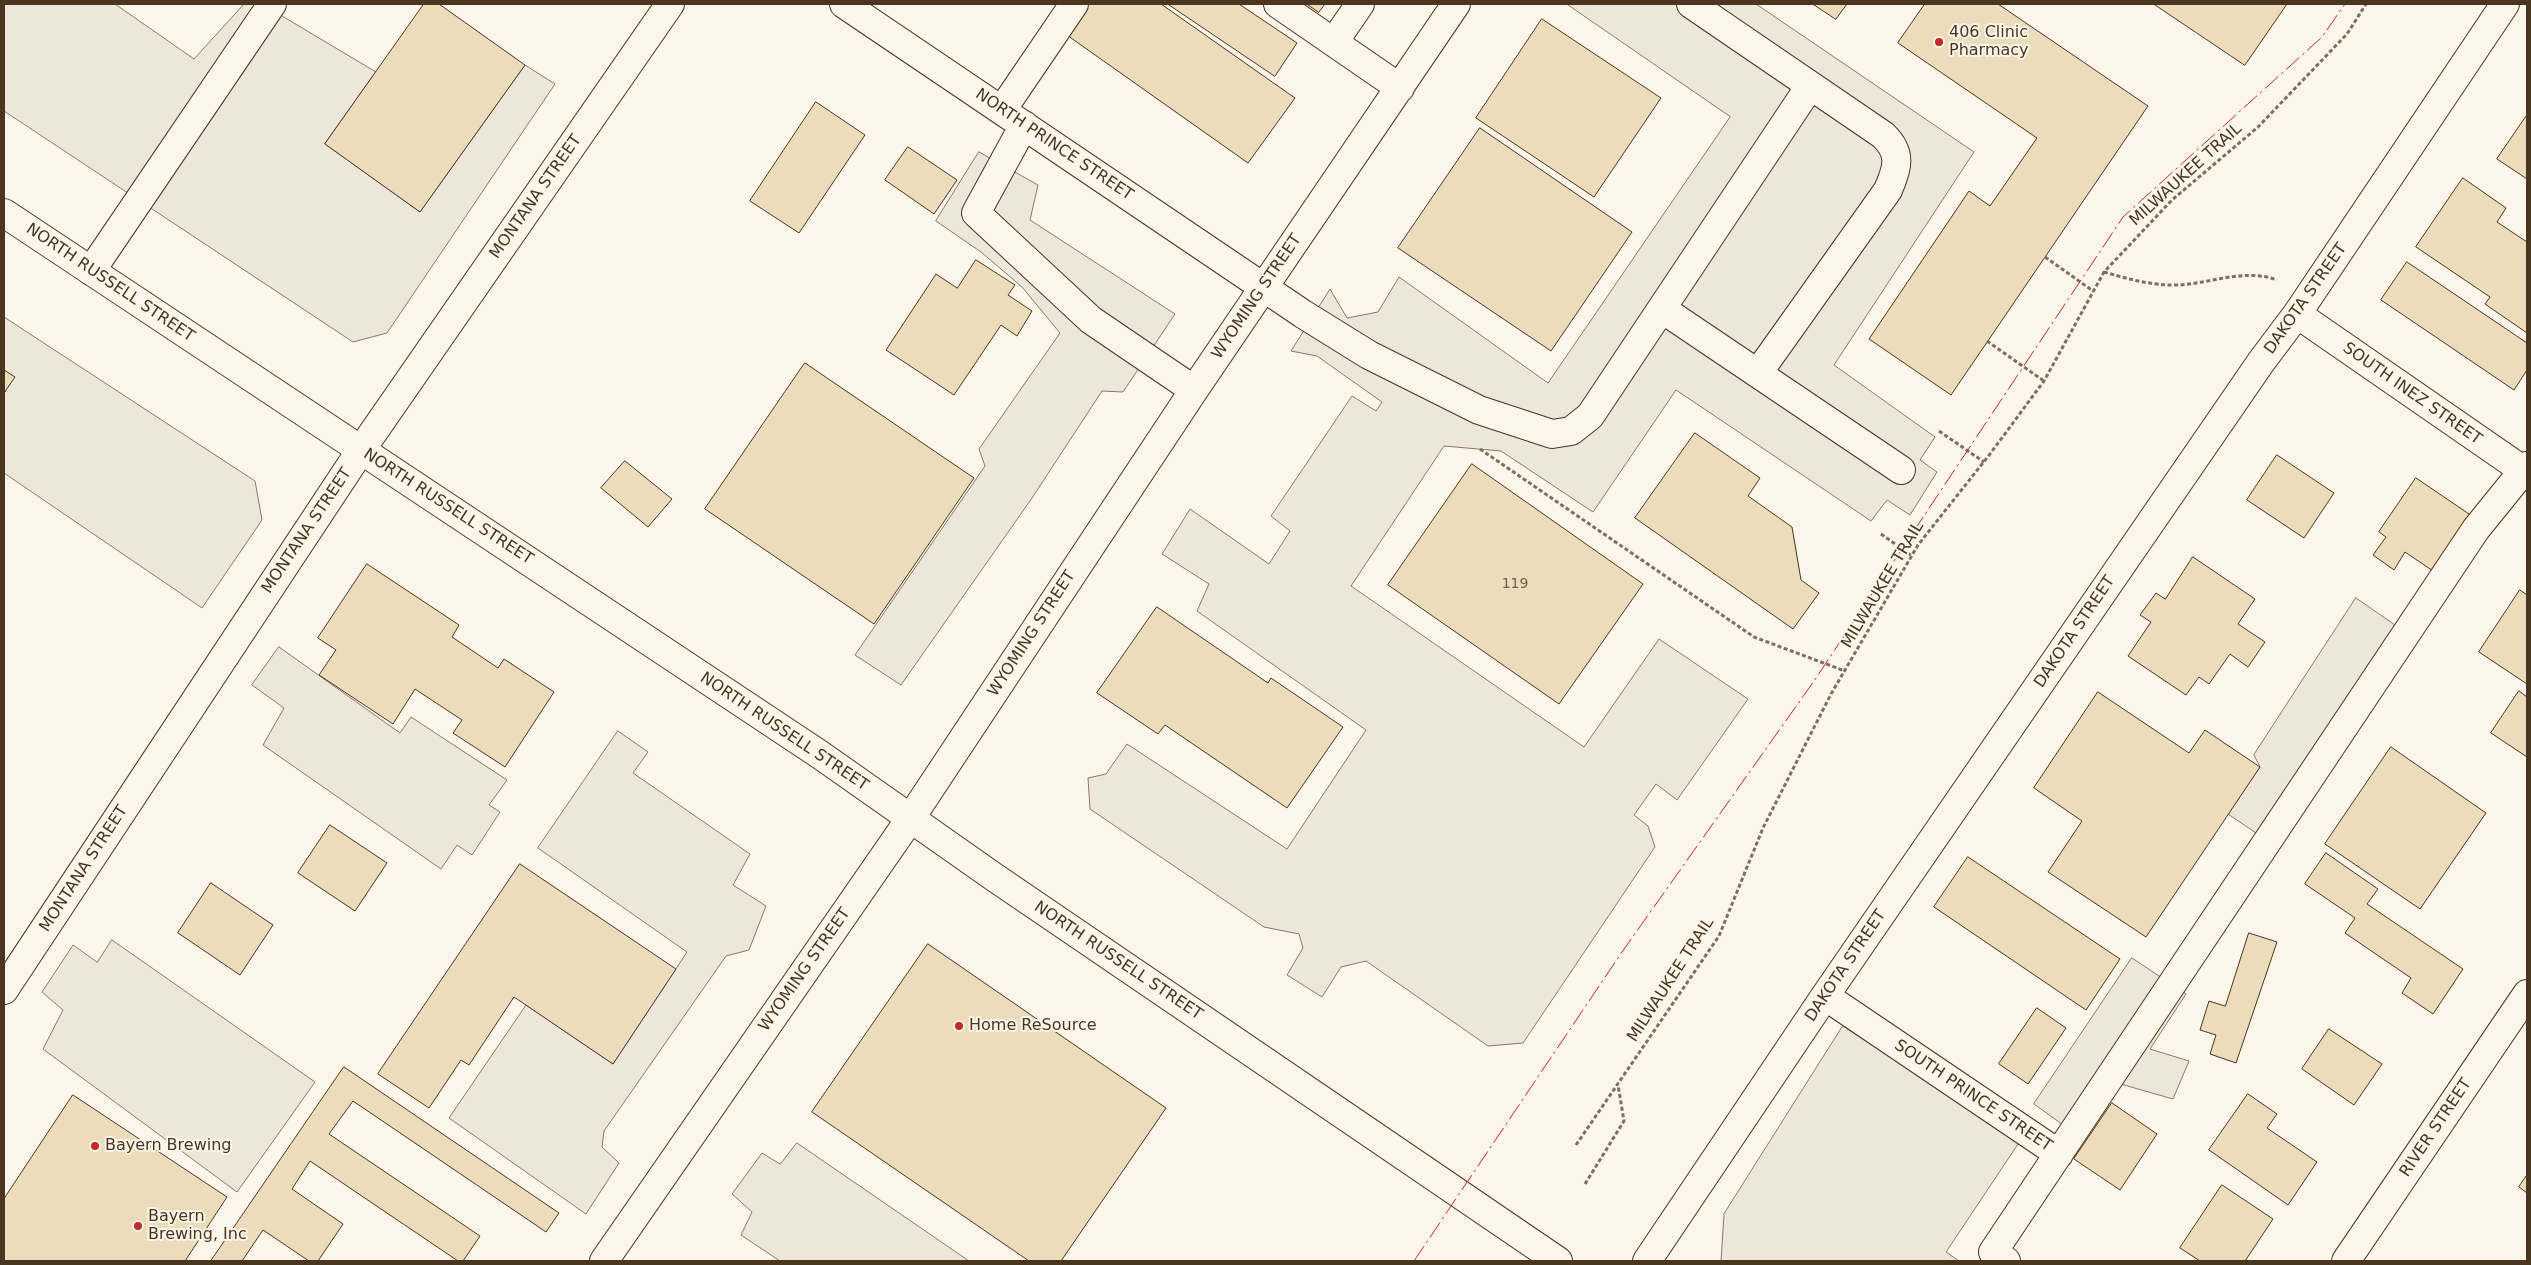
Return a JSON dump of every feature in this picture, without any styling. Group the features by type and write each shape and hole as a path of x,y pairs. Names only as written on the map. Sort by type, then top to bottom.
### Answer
{"street":[{"path":"92,270 272,4"},
{"name":"MONTANA STREET","path":"4,990 361,450 670,4"},
{"name":"NORTH PRINCE STREET","path":"844,4 1264,287 1369,355 1479,410 1552,434 1571,431 1590,416 1810,86"},
{"path":"1002,110 1074,4"},
{"path":"1278,4 1400,88"},
{"path":"1334,42 1360,4"},
{"name":"WYOMING STREET","path":"604,1261 910,819 1194,390 1456,4"},
{"path":"1691,4 1892,143 1897,158 1895,174 1888,190 1758,373"},
{"name":"DAKOTA STREET","path":"1647,1261 1825,996 2261,362 2297,314 2506,4"},
{"path":"1024,125 976,213 1091,320 1194,390"},
{"name":"NORTH RUSSELL STREET","path":"4,213 819,754 910,819 1558,1261"},
{"path":"1662,309 1901,470"},
{"name":"SOUTH INEZ STREET","path":"2297,314 2526,470"},
{"path":"2059,1154 2476,529 2526,470"},
{"name":"RIVER STREET","path":"2346,1261 2527,994"},
{"name":"SOUTH PRINCE STREET","path":"1825,996 2059,1154 1993,1252 2006,1261"}],"path":[{"name":"MILWAUKEE TRAIL","path":"1576,1145 1719,936 1763,828 1845,671 1918,545 1984,462 2044,381 2104,272 2172,200 2258,127 2347,34 2366,4"},
{"path":"2045,257 2093,291"},
{"path":"2104,272 2137,282 2179,285 2223,278 2264,275 2282,282"},
{"path":"1987,341 2044,381"},
{"path":"1939,430 1984,462"},
{"path":"1478,448 1754,637 1845,671"},
{"path":"1881,534 1912,556"},
{"path":"1585,1184 1624,1120 1618,1085"}],"shaded area":[{"path":"4,4 115,4 194,59 244,4 262,4 376,72 325,144 420,212 525,65 555,84 387,333 353,342 4,111"},
{"path":"1567,4 1756,4 1974,152 1834,365 1935,437 1920,460 1937,472 1910,515 1887,500 1871,521 1676,390 1593,512 1501,451 1444,446 1351,586 1584,747 1659,639 1748,699 1677,800 1656,784 1634,815 1648,826 1655,847 1523,1043 1488,1046 1366,961 1341,967 1322,997 1287,975 1303,948 1299,934 1264,927 1090,809 1088,778 1106,774 1127,744 1287,849 1366,730 1197,611 1209,584 1162,554 1190,509 1269,564 1290,531 1271,516 1352,396 1376,411 1382,402 1317,356 1291,351 1330,289 1347,318 1378,312 1399,277 1548,383 1730,117"},
{"path":"979,152 1038,185 1030,220 1175,314 1123,392 1102,391 1032,498 901,685 855,655 985,466 979,449 1060,333 1022,287 981,252 936,221"},
{"path":"4,317 255,481 262,520 202,608 4,473 4,393 14,377 4,370"},
{"path":"2356,598 2395,625 2256,833 2228,814 2260,767 2254,755"},
{"path":"279,647 400,733 411,717 507,780 489,805 500,812 472,855 457,845 441,869 263,745 284,708 252,685"},
{"path":"618,731 648,752 633,773 750,854 733,885 766,906 749,950 726,956 604,1131 602,1147 619,1163 586,1214 449,1118 526,1005 613,1064 687,952 538,848"},
{"path":"112,940 315,1082 237,1192 43,1049 63,1010 42,992 73,945 97,962"},
{"path":"2132,958 2186,994 2150,1049 2189,1061 2173,1099 2117,1083 2080,1137 2034,1104"},
{"path":"1843,1026 2020,1141 1946,1252 1959,1261 1721,1261 1724,1214"},
{"path":"797,1143 969,1261 780,1261 741,1235 752,1212 732,1194 762,1153 780,1164"}],"building":[{"path":"424,4 439,4 525,65 420,212 325,144"},
{"path":"1084,4 1161,4 1295,98 1248,163 1064,33"},
{"path":"1168,4 1239,4 1297,43 1275,76"},
{"path":"1307,4 1325,4 1319,12"},
{"path":"1813,4 1847,4 1836,19"},
{"path":"1925,4 1998,4 2148,106 1951,395 1869,339 1969,191 1990,206 2037,138 1898,43"},
{"path":"2154,4 2287,4 2245,65"},
{"path":"1542,19 1661,98 1594,197 1476,118"},
{"path":"816,102 865,135 799,233 750,201"},
{"path":"2527,115 2527,179 2497,159"},
{"path":"1480,128 1632,232 1551,351 1398,248"},
{"path":"908,147 957,180 934,214 885,180"},
{"path":"2463,178 2506,208 2497,222 2527,242 2527,333 2485,304 2490,297 2416,247"},
{"path":"976,260 1015,285 1008,295 1032,311 1017,336 1001,325 954,395 886,350 936,274 957,288"},
{"path":"2407,262 2527,343 2527,370 2514,390 2381,300"},
{"path":"805,363 974,478 874,624 705,509"},
{"path":"4,370 15,377 4,393"},
{"path":"1695,433 1760,478 1748,496 1792,527 1801,580 1819,593 1793,629 1635,518"},
{"path":"2277,455 2334,493 2304,538 2247,500"},
{"path":"625,461 672,499 648,527 601,488"},
{"path":"1472,464 1643,584 1559,704 1388,585"},
{"path":"2416,478 2472,516 2433,571 2405,552 2394,570 2373,555 2386,537 2379,532"},
{"path":"2193,557 2255,599 2238,624 2265,642 2248,667 2230,654 2209,684 2199,677 2186,695 2128,656 2151,622 2140,615 2156,593 2165,599"},
{"path":"367,564 459,625 452,637 498,668 504,659 554,692 505,767 453,733 462,720 415,689 393,724 319,675 336,650 318,638"},
{"path":"2520,590 2527,595 2527,684 2479,652"},
{"path":"1157,607 1268,683 1271,678 1343,727 1287,808 1165,725 1158,734 1097,693"},
{"path":"2519,691 2527,697 2527,757 2491,733"},
{"path":"2098,692 2189,753 2205,730 2260,767 2146,937 2048,872 2082,821 2034,788"},
{"path":"2391,747 2486,813 2420,909 2325,844"},
{"path":"330,825 387,863 355,911 298,873"},
{"path":"2326,853 2378,889 2367,904 2463,969 2433,1014 2402,993 2411,978 2345,933 2355,918 2305,884"},
{"path":"1968,857 2120,959 2086,1010 1934,907"},
{"path":"520,864 676,969 613,1064 514,997 469,1065 461,1060 429,1108 378,1074"},
{"path":"211,883 273,925 240,975 178,933"},
{"path":"2249,933 2277,942 2236,1063 2210,1054 2216,1035 2200,1030 2209,1001 2225,1006"},
{"name":"Home ReSource","path":"928,944 1166,1108 1061,1261 1029,1261 812,1112"},
{"path":"2037,1008 2066,1028 2028,1084 1999,1064"},
{"path":"2329,1029 2382,1064 2354,1105 2302,1069"},
{"path":"344,1067 559,1213 546,1232 353,1101 329,1134 480,1236 463,1261 458,1261 310,1161 292,1189 343,1224 318,1261 309,1261 263,1230 242,1261 211,1261"},
{"path":"2248,1094 2277,1114 2267,1128 2317,1162 2288,1205 2209,1150"},
{"name":"Bayern Brewing","path":"73,1095 227,1197 185,1261 4,1261 4,1199"},
{"path":"2112,1103 2157,1134 2120,1190 2074,1159"},
{"path":"2527,1175 2527,1193 2519,1187"},
{"path":"2222,1185 2273,1219 2245,1261 2200,1261 2180,1248"}],"power":[{"path":"1414,1261 1622,952 1814,681 2123,217 2322,37 2345,4"}],"place":[{"name":"406 Clinic Pharmacy","path":"1939,42"},
{"name":"Home ReSource","path":"959,1026"},
{"name":"Bayern Brewing","path":"95,1146"},
{"name":"Bayern Brewing, Inc","path":"138,1226"}]}
